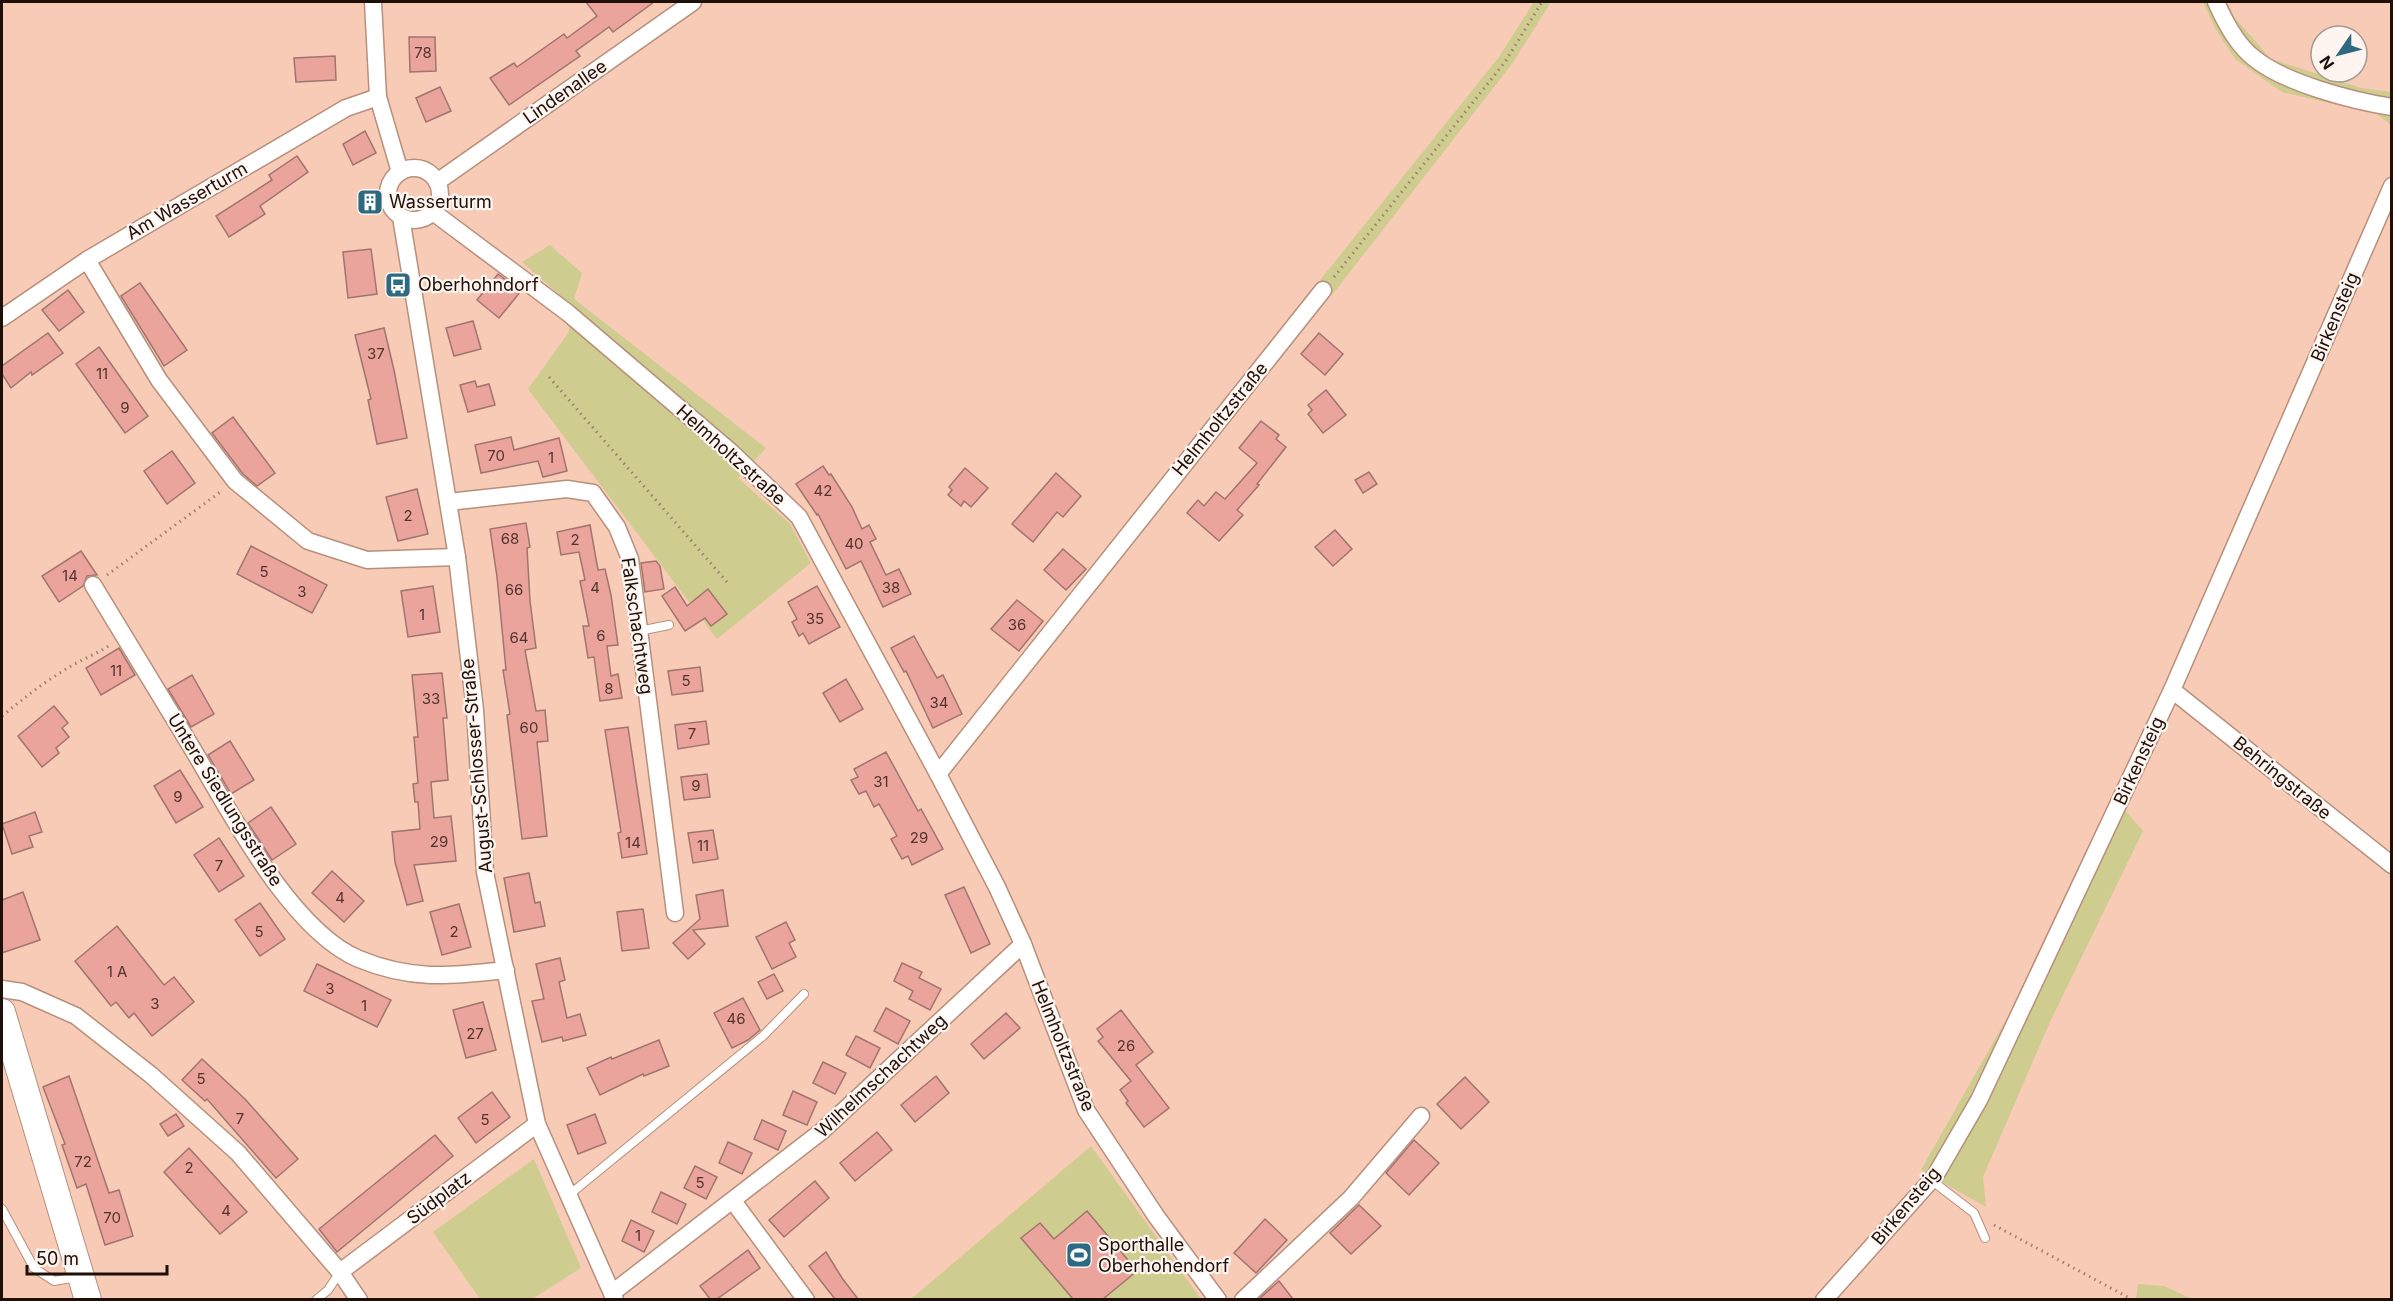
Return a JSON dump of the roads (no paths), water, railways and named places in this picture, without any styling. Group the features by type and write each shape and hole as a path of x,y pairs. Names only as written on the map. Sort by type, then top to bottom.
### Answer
{"main road":[{"path":"2,1012 84,1288"}],"street":[{"path":"373,2 378,97 400,172"},
{"name":"Lindenallee","path":"437,182 693,2"},
{"path":"2216,2 2225,22 2253,58 2299,84 2391,107"},
{"name":"Am Wasserturm","path":"2,318 87,260 346,108 378,97"},
{"path":"408,168 425,170 437,182 440,198 433,212 418,220 401,217 389,203 387,194 393,177 408,168"},
{"name":"Birkensteig","path":"1824,1299 1931,1180 1979,1100 2172,690 2391,186"},
{"name":"Helmholtzstraße","path":"433,212 568,313 731,452 799,517 997,887 1023,944 1086,1110 1156,1216 1218,1299"},
{"name":"August-Schlosser-Straße","path":"401,217 457,557 475,710 484,872 537,1124 614,1296"},
{"path":"87,260 159,380 235,481 308,541 367,560 457,557"},
{"name":"Helmholtzstraße","path":"938,774 1323,290"},
{"name":"Falkschachtweg","path":"448,502 567,489 593,493 617,527 630,559 675,912"},
{"name":"Untere Siedlungsstraße","path":"93,585 274,883 318,932 357,958 401,973 445,976 506,970"},
{"name":"Behringstraße","path":"2172,690 2391,865"},
{"name":"Wilhelmschachtweg","path":"614,1296 822,1131 1023,944"},
{"path":"2,989 22,992 76,1016 151,1075 238,1153 340,1272 360,1299"},
{"path":"1244,1299 1351,1198 1421,1116"},
{"name":"Südplatz","path":"340,1272 537,1124"},
{"path":"733,1201 806,1299"}],"lane":[{"path":"639,631 669,625"},
{"path":"569,1195 763,1036 804,994"},
{"path":"1931,1180 1974,1213 1984,1238"},
{"path":"2,1209 34,1268 54,1281 84,1288"},
{"path":"316,1299 328,1290 340,1272"}],"place":[{"name":"Wasserturm","path":"370,202"},
{"name":"Oberhohndorf","path":"398,285"},
{"name":"Sporthalle Oberhohendorf","path":"1079,1255"}]}
